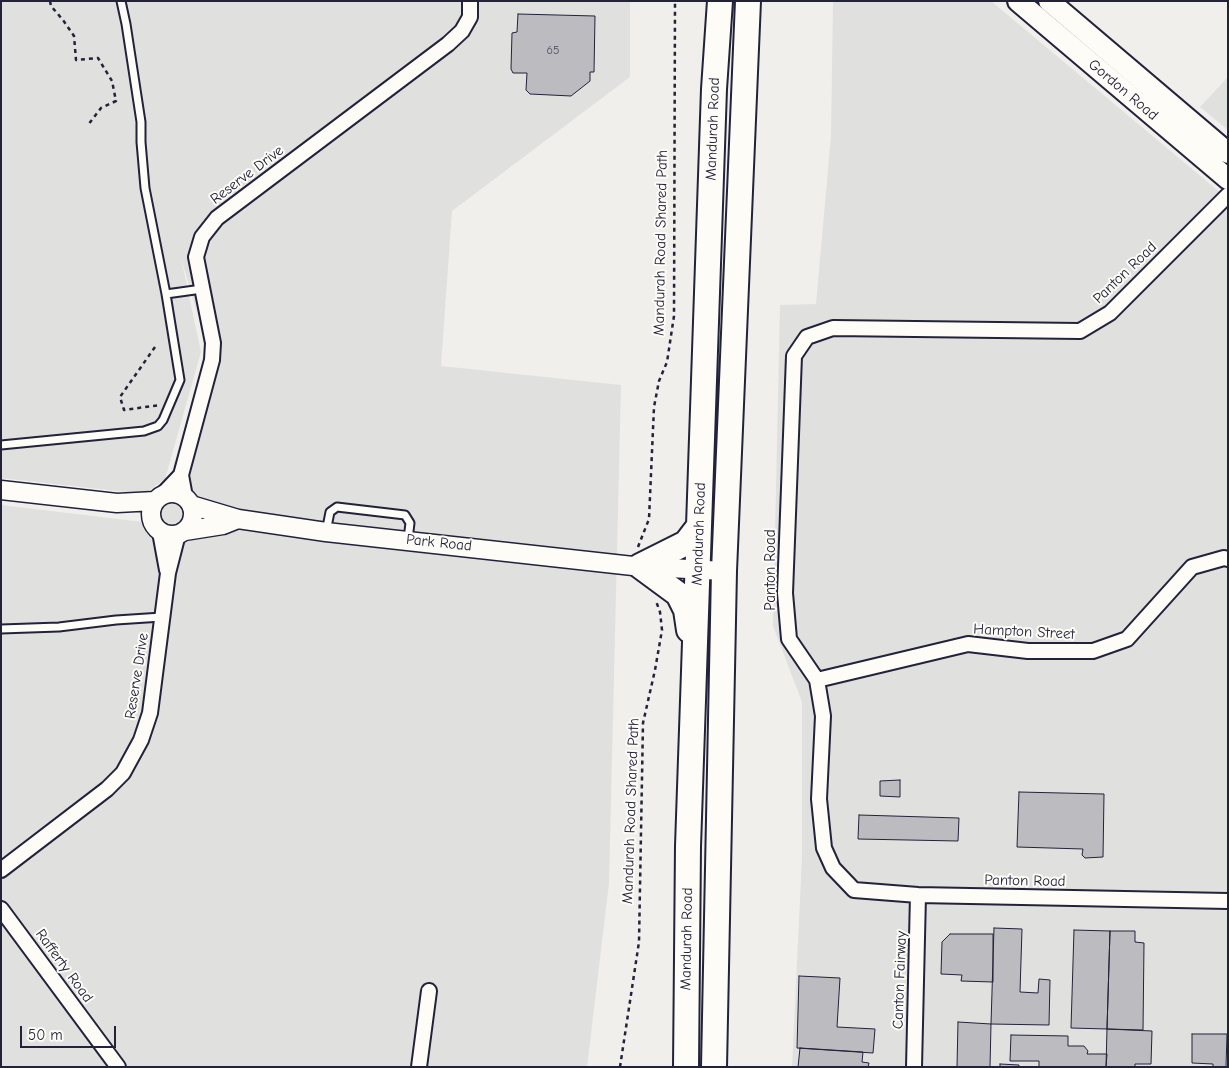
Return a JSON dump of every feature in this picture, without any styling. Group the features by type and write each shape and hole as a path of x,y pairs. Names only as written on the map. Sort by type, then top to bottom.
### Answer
{"highway":[{"path":"708,1 717,41"},
{"name":"Mandurah Road","path":"686,1067 688,846 720,1"},
{"name":"Mandurah Road","path":"714,1067 724,578 748,1"},
{"path":"637,566 686,543 700,526"},
{"path":"637,566 678,594 686,610 694,671"},
{"path":"714,1040 723,1067"}],"main road":[{"name":"Gordon Road","path":"1018,1 1045,7 1228,153"},
{"name":"Gordon Road","path":"1045,7 1228,179"}],"street":[{"name":"Reserve Drive","path":"188,501 181,476 212,360 213,343 196,257 202,237 217,218 448,44 462,31 470,16 470,1"},
{"name":"Panton Road","path":"1228,195 1110,313 1080,331 833,328 807,337 794,356 785,593 789,639 817,680 823,716 819,799 824,848 833,868 854,890 918,895 1228,901"},
{"path":"158,529 151,514 159,498 181,476"},
{"path":"1,490 117,503 159,498 174,493 188,501 192,520 182,533 172,535 158,529 117,503"},
{"name":"Park Road","path":"188,501 238,520 326,532 637,566 698,577 724,578"},
{"name":"Park Road","path":"182,533 238,520"},
{"name":"Reserve Drive","path":"158,529 168,573"},
{"name":"Reserve Drive","path":"1,870 107,789 124,773 141,740 150,713 168,573 182,533"},
{"name":"Hampton Street","path":"817,680 968,644 1028,651 1093,651 1127,640 1192,567 1224,558 1228,559"},
{"name":"Canton Fairway","path":"914,1067 918,895"},
{"name":"Rafferty Road","path":"1,909 118,1067"},
{"path":"419,1067 428,991"}],"lane":[{"path":"1,445 152,429 163,420 180,380 166,294 145,188 140,142 141,122 121,1"},
{"path":"166,294 202,288"},
{"path":"326,532 330,512 337,507 405,515 410,523 408,540"},
{"path":"1,629 162,617"}],"path":[{"path":"50,1 51,6 74,36 76,60 98,58 112,81 116,101 100,108 88,125"},
{"name":"Mandurah Road Shared Path","path":"637,566 638,546 649,519 654,407 659,381 667,362 674,316 675,1"},
{"path":"155,347 120,397 124,410 170,403"},
{"name":"Mandurah Road Shared Path","path":"620,1067 639,942 643,723 662,630 660,612 655,598"}],"shaded area":[{"path":"1,1 630,1 630,77 452,211 441,366 621,385 609,883 587,1067 1,1067 1,505 143,522 147,498 170,478 207,347 181,258 201,352 165,479 144,494 1,478"},
{"path":"833,1 991,1 1228,199 1228,1067 792,1067 802,858 802,702 773,626 780,305 816,304 831,136"},
{"path":"1228,77 1228,130 1200,107"}],"building":[{"path":"518,14 595,16 594,72 590,72 590,81 571,96 530,94 526,90 527,73 513,73 511,69 512,33 517,32"},
{"path":"900,780 900,797 880,796 880,781"},
{"path":"1019,792 1104,794 1103,857 1085,858 1082,855 1083,849 1017,847"},
{"path":"859,815 959,818 958,841 858,839"},
{"path":"994,928 1022,929 1020,992 1038,993 1039,979 1050,980 1049,1025 991,1024"},
{"path":"1074,930 1110,931 1107,1029 1071,1028"},
{"path":"1110,931 1135,931 1135,942 1144,943 1143,1030 1107,1029"},
{"path":"950,934 993,934 993,982 961,981 962,975 941,974 942,942"},
{"path":"799,976 840,978 837,1027 875,1029 873,1053 797,1048"},
{"path":"958,1022 991,1024 990,1067 957,1067"},
{"path":"1107,1029 1152,1031 1151,1064 1135,1064 1135,1067 1106,1067"},
{"path":"1192,1034 1227,1034 1226,1067 1213,1067 1213,1064 1192,1063"},
{"path":"1011,1035 1068,1036 1068,1046 1084,1046 1088,1051 1087,1054 1107,1054 1106,1067 1039,1067 1039,1061 1010,1061"},
{"path":"800,1048 863,1052 862,1062 869,1063 868,1067 798,1067"},
{"path":"1000,1064 1019,1065 1019,1067 1000,1067"}]}
